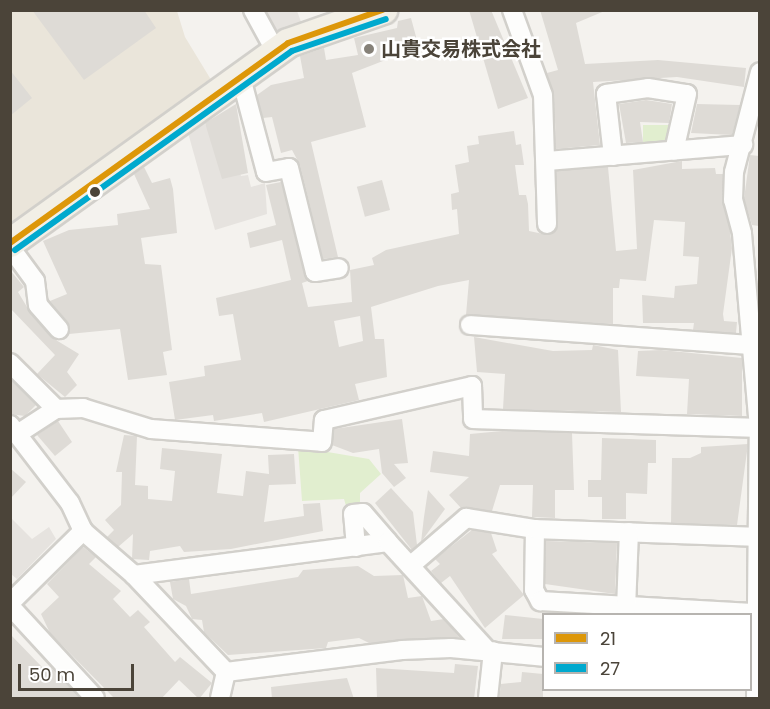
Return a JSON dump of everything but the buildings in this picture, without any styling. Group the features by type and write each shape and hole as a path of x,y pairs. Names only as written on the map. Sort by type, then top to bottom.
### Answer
{"main road":[{"path":"10,245 240,74 276,52 383,10"}],"street":[{"path":"253,10 276,52"},
{"path":"512,10 543,95 547,161 547,224"},
{"path":"756,699 753,679 758,621 759,428 742,233 733,200 734,172 748,143 759,72"},
{"path":"240,74 266,172 289,168 315,272 339,268"},
{"path":"613,156 606,94 648,88 687,94 674,151"},
{"path":"547,161 748,143"},
{"path":"10,245 35,281 38,305 59,329"},
{"path":"470,325 752,339"},
{"path":"10,363 56,409"},
{"path":"226,672 134,575 83,531 70,503 15,429 56,409 83,408 151,429 322,442 324,420 472,386 473,419 759,428"},
{"path":"356,547 352,514 363,513 490,651 488,699"},
{"path":"410,566 466,518 535,529 759,537"},
{"path":"535,529 534,590 540,601 670,613"},
{"path":"83,531 10,605 95,699"},
{"path":"626,609 629,532"},
{"path":"134,575 388,542"},
{"path":"226,672 402,650 490,651 542,657"},
{"path":"220,699 226,672"}],"shaded area":[{"path":"11,11 177,11 185,37 213,83 11,223"},
{"path":"258,11 297,11 303,27 278,38"},
{"path":"202,118 216,145 231,141 241,176 248,175 251,187 265,183 267,214 215,230 187,129"},
{"path":"10,517 32,539 49,527 56,539 17,579 11,574"}],"green space":[{"path":"643,125 676,125 667,145 643,148"},
{"path":"298,447 369,459 381,474 360,493 360,505 346,506 344,499 302,501"}],"transit line":[{"name":"21","path":"10,243 288,43 382,10"},
{"name":"27","path":"15,250 292,51 386,19"}],"place":[{"name":"山貴交易株式会社","path":"369,49"}]}
